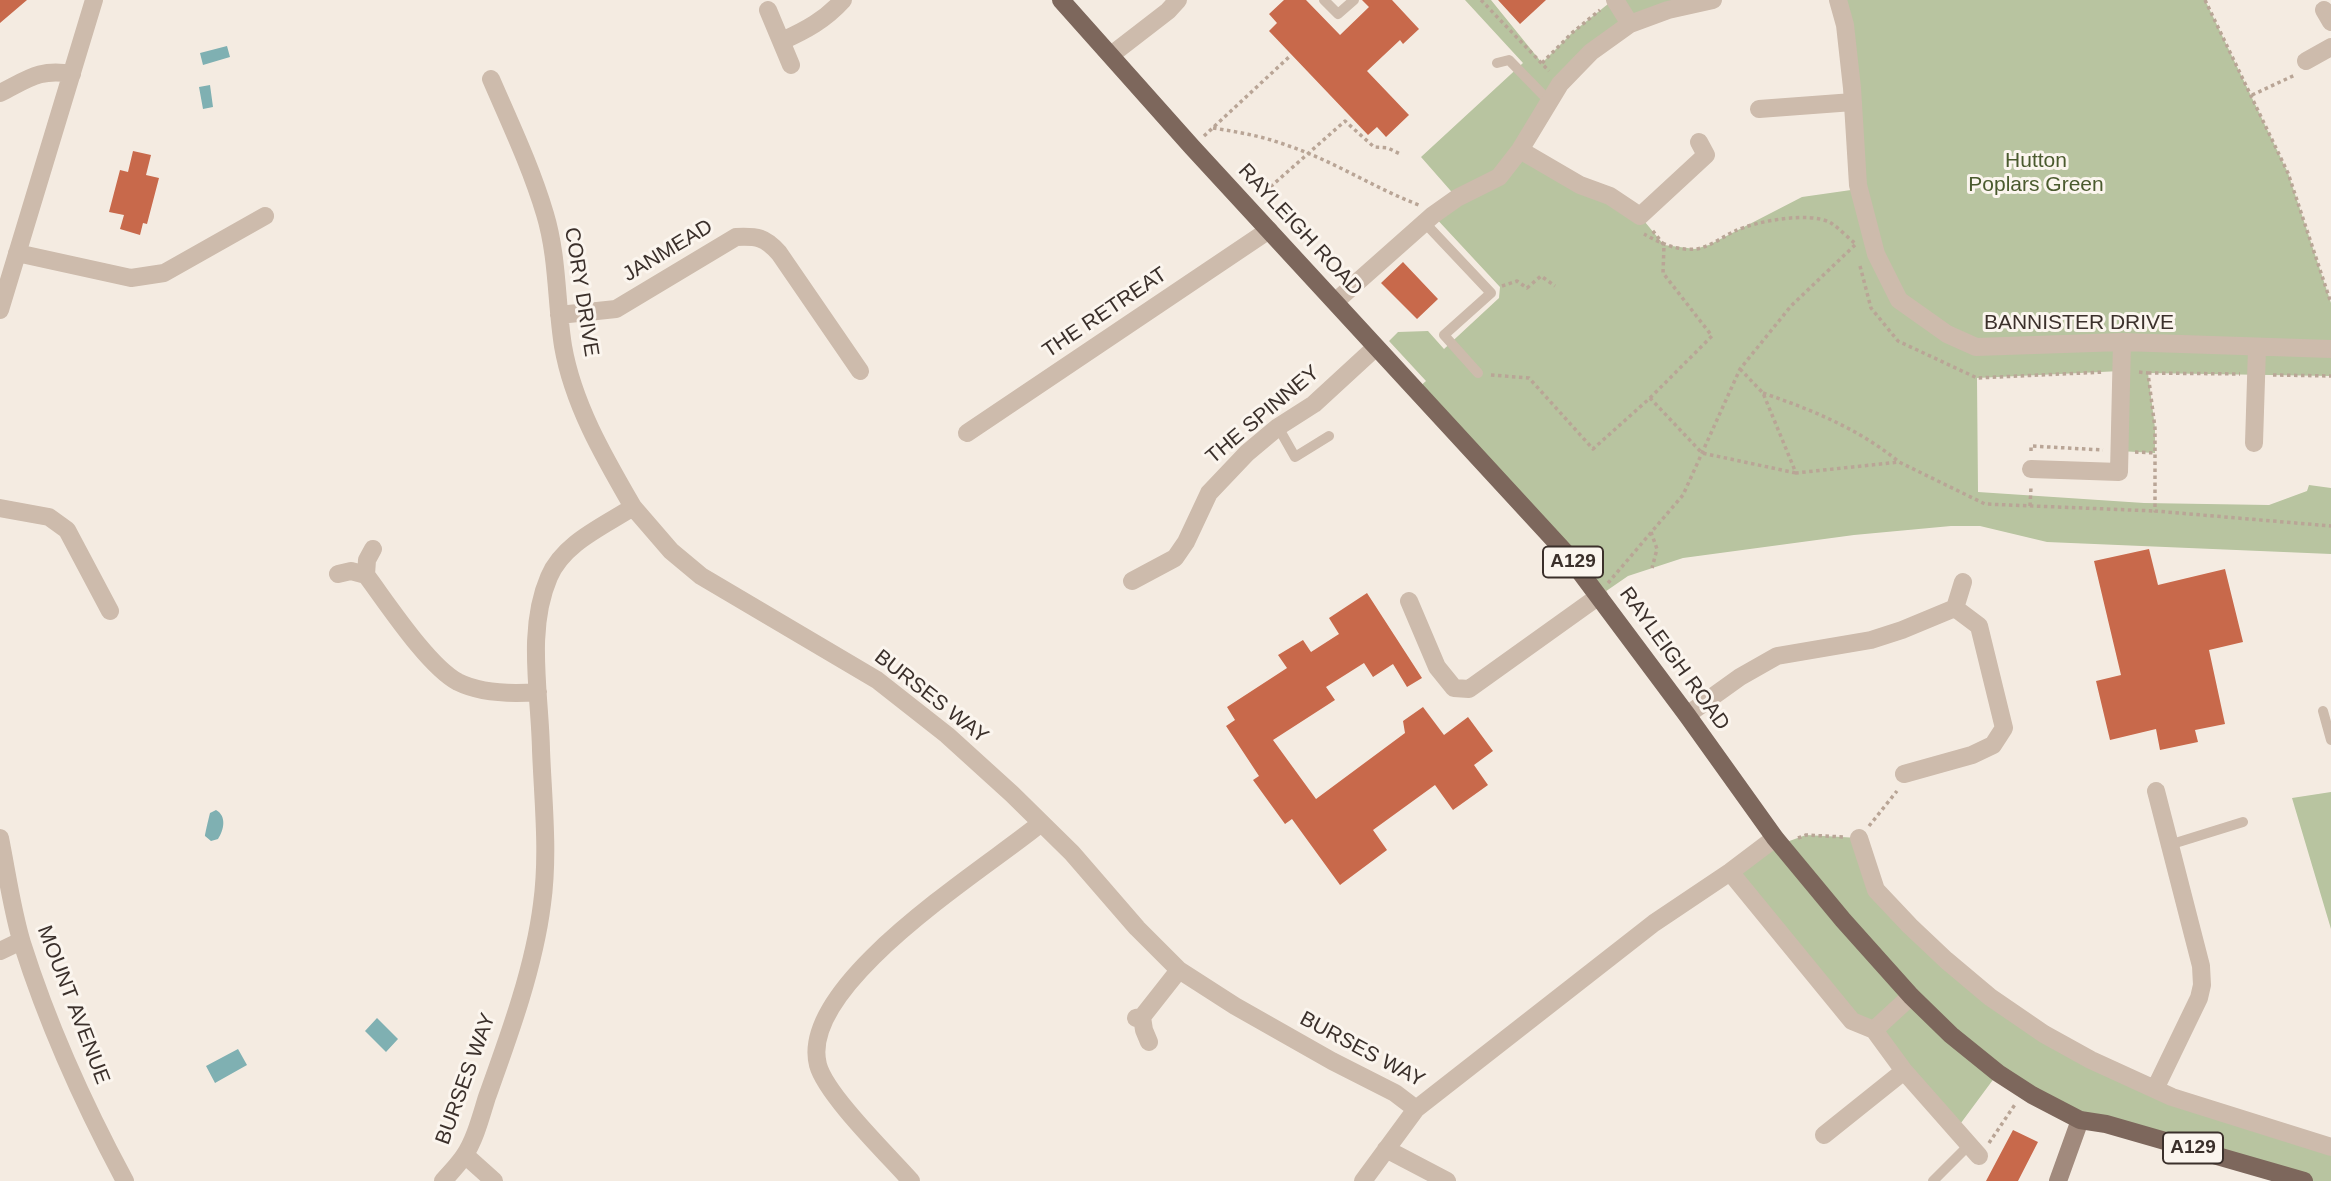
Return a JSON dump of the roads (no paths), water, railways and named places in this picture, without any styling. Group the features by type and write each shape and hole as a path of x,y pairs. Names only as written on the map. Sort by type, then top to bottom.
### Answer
{"main road":[{"name":"RAYLEIGH ROAD","path":"1060,0 1566,553 1775,838 1843,920 1911,996 1951,1035 1997,1073 2080,1120 2106,1124 2304,1181"}],"street":[{"path":"0,310 94,0"},
{"path":"782,41 815,26 843,0"},
{"path":"1111,55 1168,11 1178,0"},
{"path":"1336,302 1429,218 1457,198 1499,177 1520,150 1560,84 1591,52 1630,24 1668,10 1713,0"},
{"name":"BANNISTER DRIVE","path":"1838,0 1845,25 1858,185 1876,254 1899,300 1947,334 1976,347 2122,342 2331,349"},
{"path":"1609,4 1630,24"},
{"path":"768,10 791,65"},
{"path":"2306,61 2331,47"},
{"path":"0,93 41,73 54,71 72,74"},
{"name":"CORY DRIVE","path":"491,79 525,157 545,214 553,247 563,349 600,450 633,507"},
{"path":"1759,110 1853,102"},
{"path":"1520,150 1580,185 1610,196 1640,216 1706,155 1699,142"},
{"path":"17,253 131,278 164,274 265,216"},
{"name":"THE RETREAT","path":"967,433 1269,230"},
{"name":"JANMEAD","path":"559,315 616,309 736,237 751,236 768,241 779,254 860,371"},
{"path":"2031,469 2119,472 2122,342"},
{"name":"THE SPINNEY","path":"1132,581 1175,558 1186,542 1209,493 1247,453 1278,427 1314,404 1376,347"},
{"path":"2254,443 2257,348"},
{"name":"BURSES WAY","path":"443,1181 465,1155 502,1057 533,950 542,903 545,853 538,692 538,610 549,577 557,561 567,550 633,507 671,551 701,576 877,680 947,735 1072,853 1137,928 1179,971 1320,1054 1395,1093 1416,1109 1654,923 1775,838"},
{"path":"0,508 49,517 66,530 110,611"},
{"path":"366,575 367,560 373,549"},
{"path":"338,574 351,571 366,575 419,645 440,668 457,681 479,689 514,694 538,692"},
{"path":"1955,608 1962,582"},
{"path":"1409,601 1437,667 1454,688 1469,689 1599,596"},
{"path":"1687,715 1740,677 1777,656 1871,640 1902,631 1955,608"},
{"path":"1904,774 1972,755 1993,745 2004,728 1979,626 1955,608"},
{"path":"2155,1089 2196,1006 2202,985 2201,966 2156,791"},
{"path":"911,1181 834,1093 818,1066 817,1046 821,1029 853,979 886,943 1041,823"},
{"name":"MOUNT AVENUE","path":"0,838 22,940 67,1063 125,1181"},
{"path":"1859,838 1876,890 1946,960 1990,997 2044,1034 2091,1060 2172,1097 2331,1147"},
{"path":"1730,872 1853,1021 1874,1030 1904,1071 1974,1150"},
{"path":"0,951 22,940"},
{"path":"1149,1042 1139,1018 1179,971"},
{"path":"1874,1030 1911,996"},
{"path":"1824,1135 1904,1071"},
{"path":"1363,1181 1416,1109"},
{"path":"2058,1181 2080,1120"},
{"path":"1386,1149 1447,1181"},
{"path":"465,1155 494,1181"}],"lane":[{"path":"1325,0 1338,14 1354,0"},
{"path":"1497,63 1509,60 1549,101"},
{"path":"1429,218 1491,293 1444,335 1478,373"},
{"path":"1278,427 1295,457 1329,436"},
{"path":"2323,711 2331,740"},
{"path":"2169,845 2244,822"},
{"path":"1933,1181 1974,1150"}],"water":[{"path":"227,46 230,57 203,65 200,53"},
{"path":"210,85 213,107 203,109 199,87"},
{"path":"216,810 222,816 223,827 218,839 211,841 205,835 210,813"},
{"path":"377,1018 398,1039 386,1052 365,1031"},
{"path":"238,1049 247,1065 215,1083 206,1066"}],"park label":[{"name":"Hutton Poplars Green","path":"2036,173"}]}
